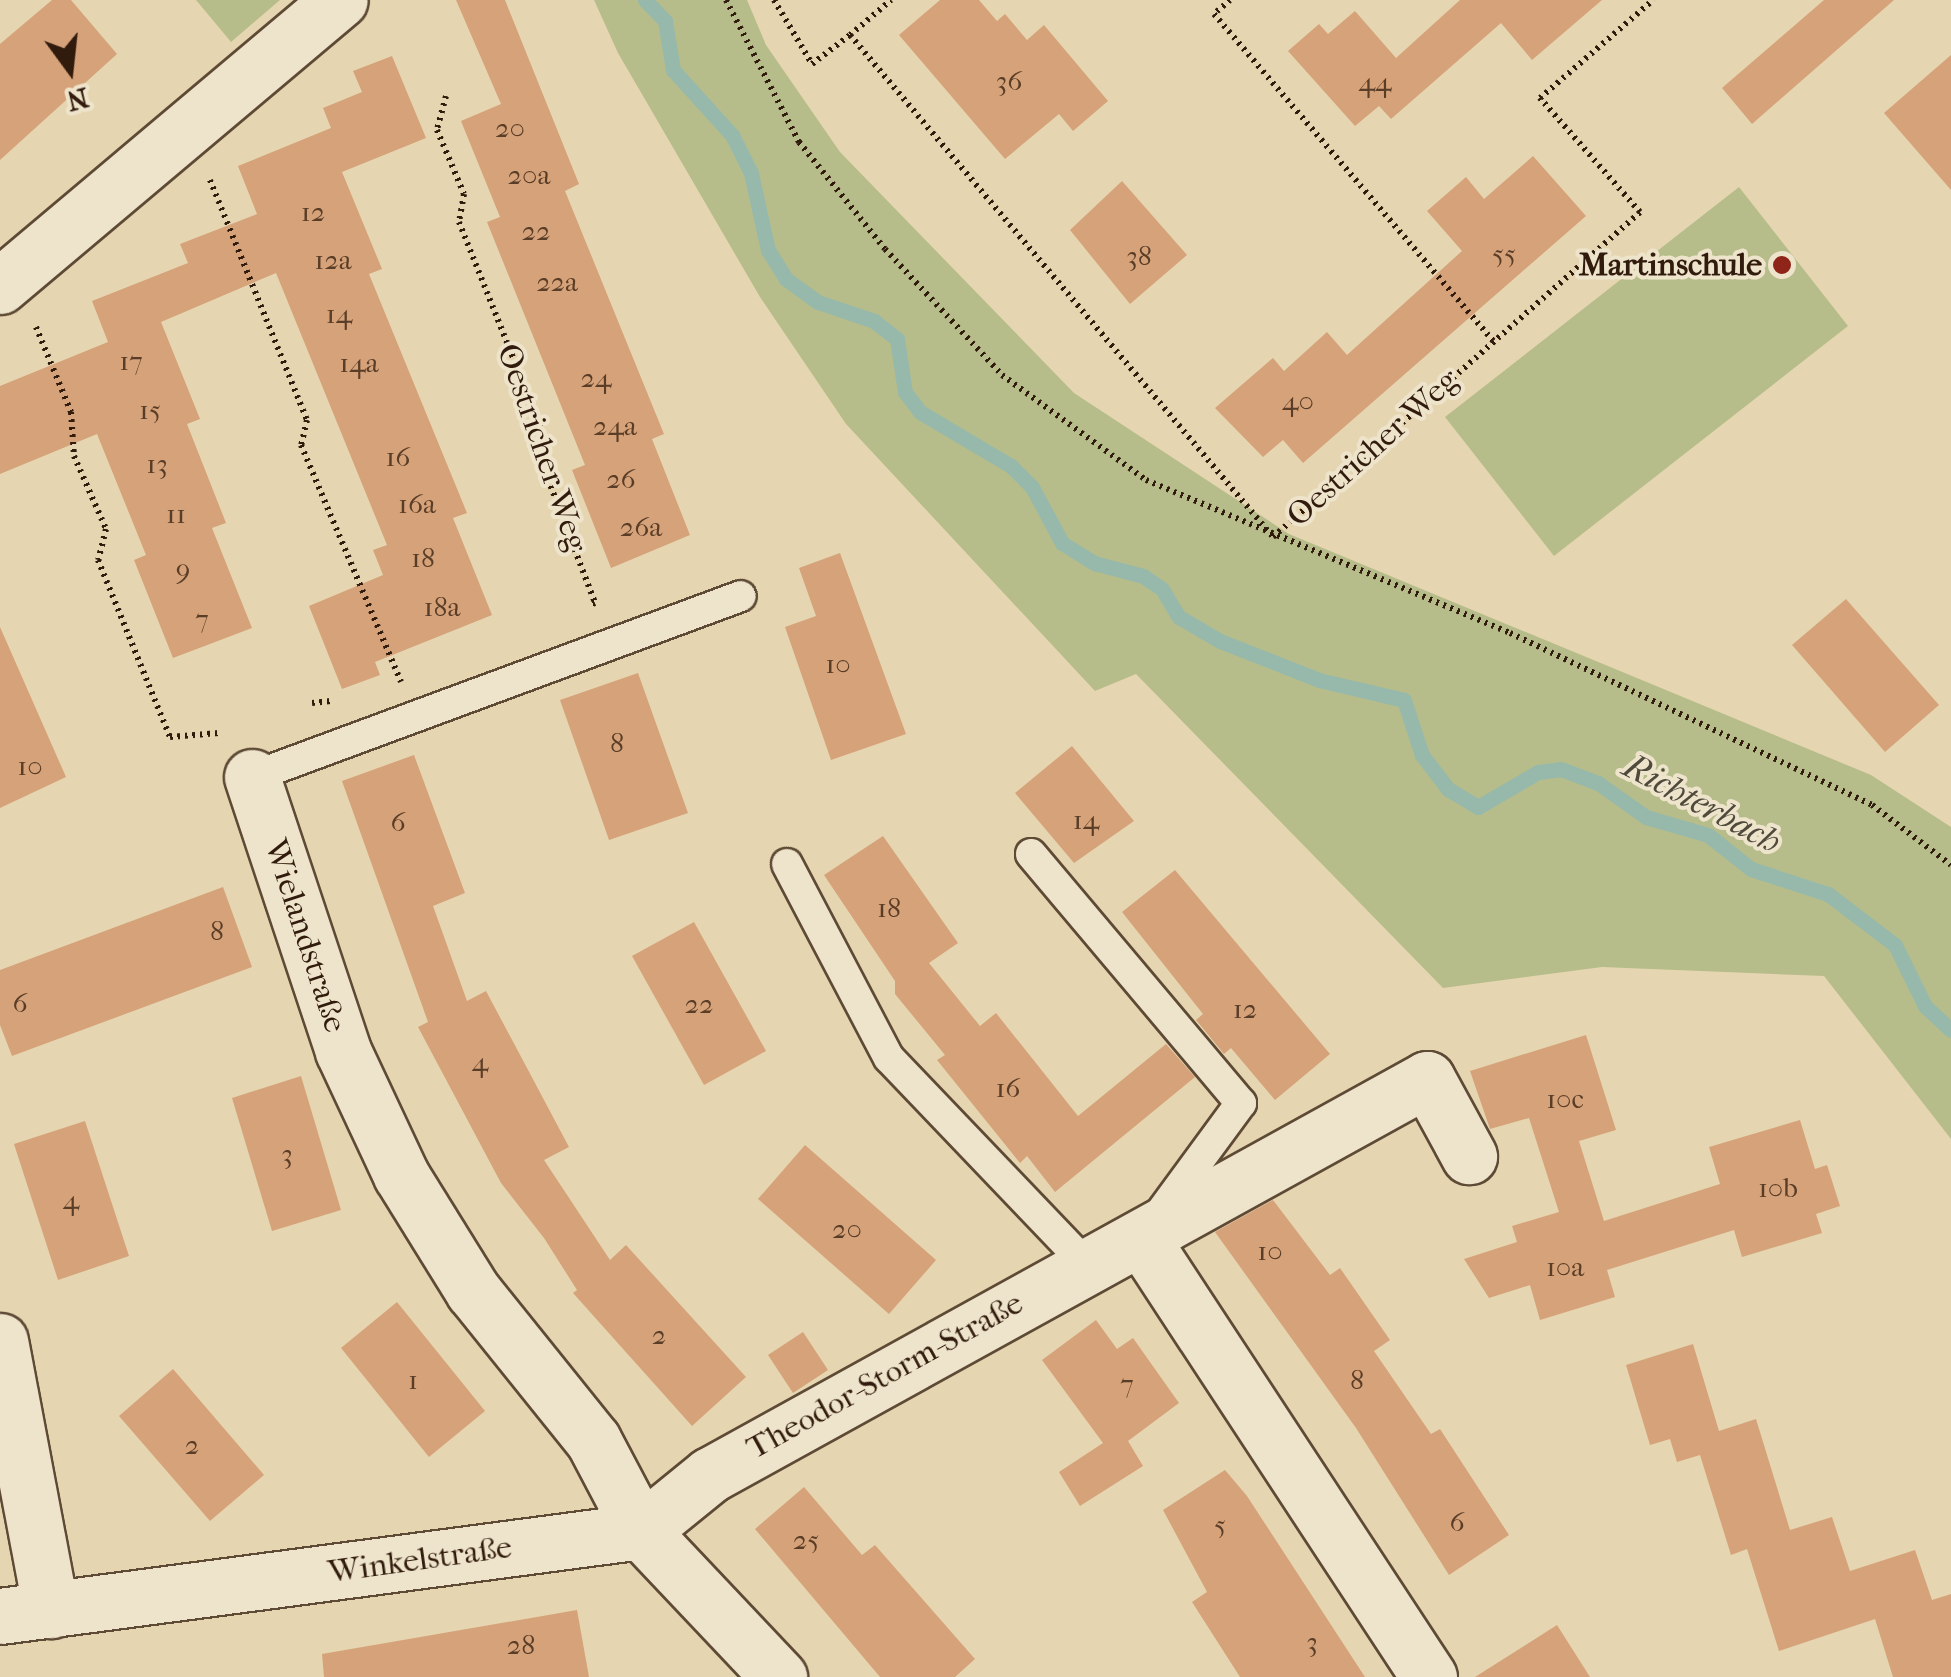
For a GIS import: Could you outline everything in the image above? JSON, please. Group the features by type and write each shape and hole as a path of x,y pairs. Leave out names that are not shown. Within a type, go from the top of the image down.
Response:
{"street":[{"path":"7,280 340,0"},
{"name":"Wielandstraße","path":"244,754 342,1051 401,1174 474,1291 593,1440 641,1531"},
{"name":"Theodor-Storm-Straße","path":"641,1531 710,1475 1086,1263 1141,1238 1427,1079 1469,1156"},
{"path":"1141,1238 1429,1677"},
{"path":"0,1341 25,1613"},
{"path":"641,1531 778,1677"},
{"name":"Winkelstraße","path":"25,1613 641,1531"}],"lane":[{"path":"244,754 741,596"},
{"path":"1031,854 1241,1104 1141,1238"},
{"path":"787,864 889,1058 1086,1263"}],"path":[{"path":"726,0 800,142 885,249 1002,374 1146,480 1272,537 1510,632 1872,805 1951,865"},
{"path":"774,0 812,64 891,0"},
{"path":"1230,0 1214,14 1493,340"},
{"name":"Oestricher Weg","path":"850,35 1272,537 1640,212 1540,98 1653,0"},
{"name":"Oestricher Weg","path":"446,96 437,130 464,194 460,222 541,428 540,458 595,602 578,610"},
{"path":"188,126 307,420 301,446 402,683"},
{"path":"7,280 70,412 74,456 106,529 98,560 170,737 244,754"},
{"path":"385,688 419,676"},
{"path":"312,702 339,701"}],"green space":[{"path":"196,0 280,0 231,42"},
{"path":"594,0 747,0 766,45 840,152 1074,393 1289,534 1871,775 1951,827 1951,1139 1824,976 1602,967 1443,988 1136,674 1095,691 846,424 760,297 618,53"},
{"path":"1739,187 1848,326 1554,556 1445,417"}],"building":[{"path":"52,0 71,0 117,54 0,160 0,44"},
{"path":"456,0 505,0 579,184 565,191 664,434 652,439 690,535 611,568 572,470 585,465 487,222 500,217 461,121 501,104"},
{"path":"940,0 979,0 997,21 1005,14 1027,40 1044,25 1108,101 1073,131 1059,114 1005,159 899,35"},
{"path":"1460,0 1602,0 1532,60 1501,23 1391,119 1379,106 1355,126 1288,51 1319,24 1328,34 1355,11 1396,58"},
{"path":"1824,0 1894,0 1752,124 1722,88"},
{"path":"1951,55 1951,190 1884,113"},
{"path":"392,56 426,138 342,172 382,269 369,274 467,513 453,518 492,615 375,662 380,675 342,689 309,606 383,575 373,550 387,545 276,273 161,322 200,419 187,424 226,523 212,528 252,628 173,658 134,560 146,555 97,434 0,474 0,386 108,342 92,301 188,263 180,244 257,214 238,166 331,128 323,108 362,92 353,71"},
{"path":"1533,156 1586,216 1303,463 1283,440 1263,457 1215,408 1273,358 1284,371 1327,332 1347,355 1462,251 1427,211 1466,177 1484,199"},
{"path":"1122,181 1187,255 1130,304 1070,230"},
{"path":"840,553 906,734 831,760 785,627 816,616 799,568"},
{"path":"1846,599 1939,705 1885,752 1792,645"},
{"path":"0,627 66,777 0,808"},
{"path":"638,673 688,813 609,840 560,700"},
{"path":"1072,746 1134,821 1074,863 1015,793"},
{"path":"414,755 465,893 433,906 467,1001 486,991 569,1147 544,1160 610,1260 626,1245 746,1377 692,1426 573,1293 577,1290 544,1238 501,1183 418,1027 428,1022 342,781"},
{"path":"883,836 958,943 929,963 980,1026 996,1013 1078,1116 1166,1044 1195,1077 1055,1192 1027,1156 1020,1163 937,1060 945,1055 895,994 895,981 824,875"},
{"path":"1175,870 1330,1054 1275,1100 1231,1048 1224,1054 1196,1020 1203,1014 1122,912"},
{"path":"223,887 252,967 12,1056 0,1025 0,970"},
{"path":"694,922 766,1051 704,1085 632,956"},
{"path":"1586,1035 1616,1130 1579,1141 1604,1221 1720,1184 1709,1147 1800,1120 1815,1169 1827,1165 1840,1206 1816,1214 1822,1233 1742,1257 1734,1230 1607,1270 1615,1297 1540,1320 1530,1285 1489,1298 1464,1259 1517,1242 1512,1226 1559,1212 1529,1118 1490,1129 1470,1071"},
{"path":"301,1076 341,1210 272,1231 232,1098"},
{"path":"85,1121 129,1256 58,1280 14,1144"},
{"path":"805,1145 936,1260 889,1314 758,1199"},
{"path":"1273,1200 1330,1275 1340,1268 1390,1340 1374,1351 1431,1434 1440,1429 1509,1535 1449,1575 1356,1428 1215,1232"},
{"path":"397,1302 485,1411 429,1457 341,1348"},
{"path":"1096,1320 1117,1349 1133,1338 1179,1403 1128,1441 1143,1466 1080,1506 1059,1472 1103,1443 1042,1360"},
{"path":"803,1332 828,1370 793,1393 768,1355"},
{"path":"1693,1344 1719,1431 1756,1419 1790,1530 1832,1517 1850,1571 1915,1550 1932,1600 1951,1594 1951,1677 1893,1677 1875,1619 1779,1651 1747,1549 1731,1555 1700,1455 1677,1462 1670,1439 1650,1445 1626,1365"},
{"path":"173,1369 264,1475 210,1521 119,1416"},
{"path":"1225,1470 1247,1496 1365,1677 1240,1677 1192,1602 1207,1592 1163,1510"},
{"path":"804,1487 862,1555 875,1545 975,1659 955,1677 880,1677 755,1529"},
{"path":"577,1610 589,1677 324,1677 322,1654"},
{"path":"1557,1625 1590,1677 1475,1677"}],"waterway":[{"name":"Richterbach","path":"645,0 665,21 673,70 732,135 751,173 768,250 786,279 818,302 874,321 897,339 905,392 920,412 1011,466 1032,487 1062,543 1094,563 1143,576 1162,589 1179,617 1220,641 1319,680 1404,700 1422,755 1448,789 1478,807 1538,772 1561,769 1598,783 1646,817 1708,835 1751,869 1828,894 1895,945 1925,1006 1951,1030"}],"place":[{"name":"Martinschule","path":"1782,265"}]}
